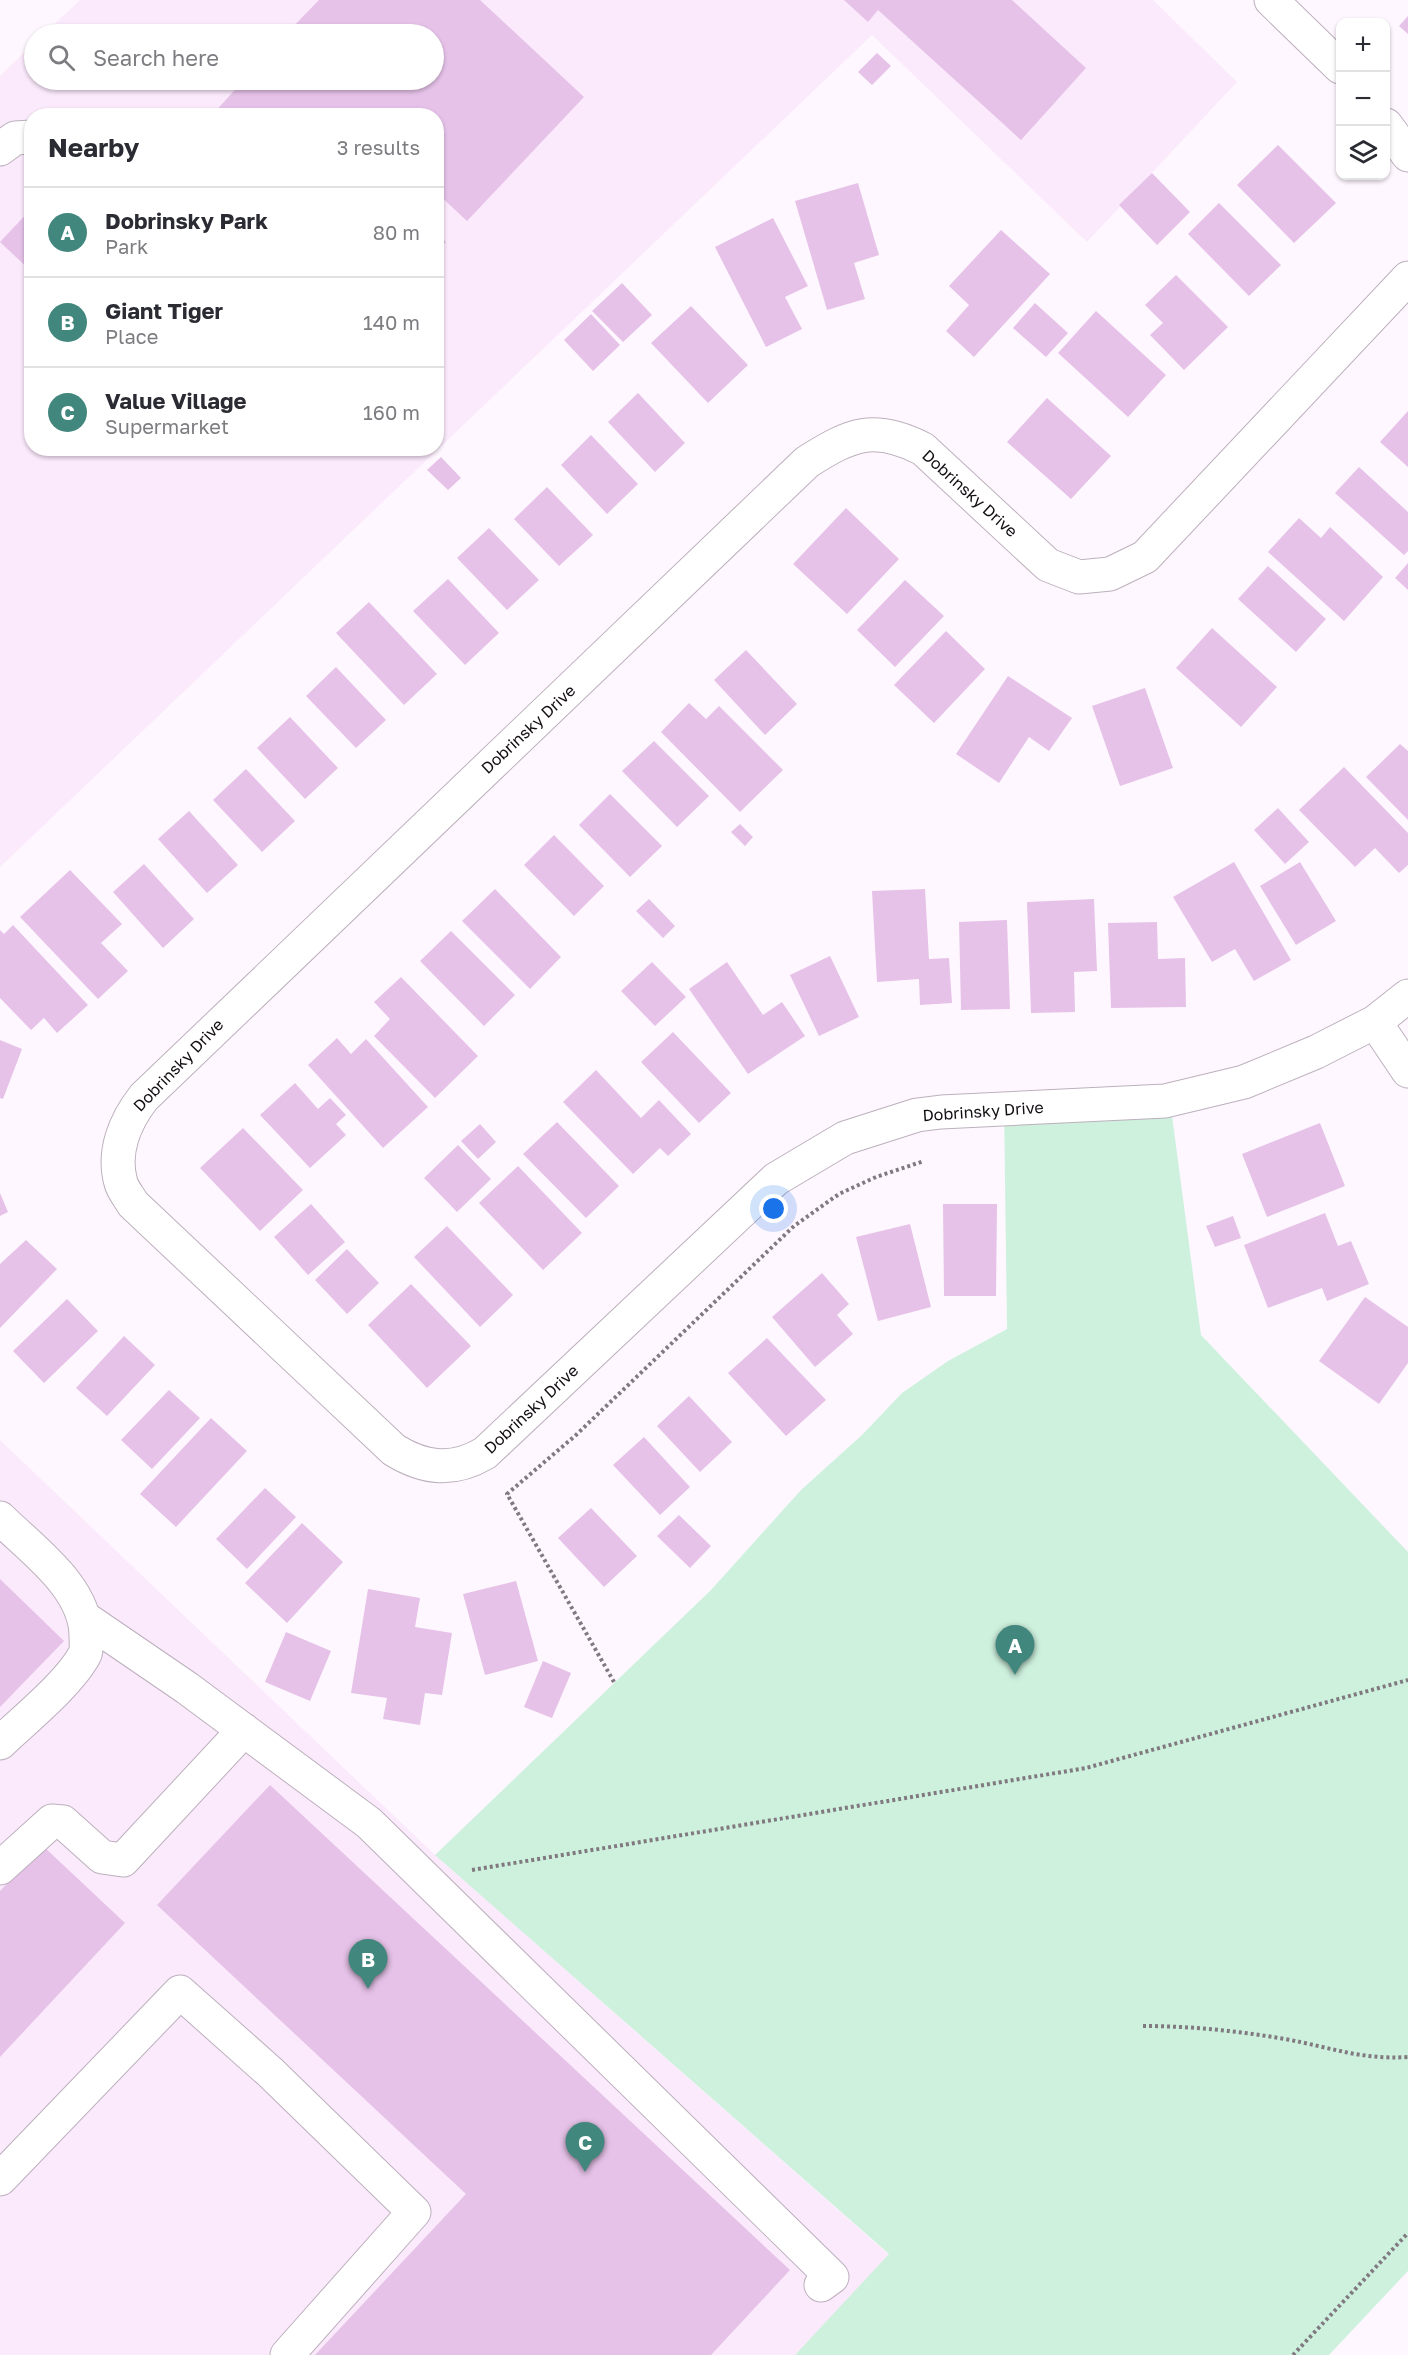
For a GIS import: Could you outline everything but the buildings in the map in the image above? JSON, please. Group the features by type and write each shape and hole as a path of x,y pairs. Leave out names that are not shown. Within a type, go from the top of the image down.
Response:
{"street":[{"path":"1271,0 1336,62"},
{"path":"1387,126 1408,155"},
{"path":"0,149 15,138 24,137"},
{"name":"Dobrinsky Drive","path":"1408,278 1145,556 1110,574 1080,577 1048,566 923,449 901,438 876,433 838,443 807,462 144,1097 128,1117 122,1139 119,1159 121,1184 133,1204 394,1450 409,1459 447,1467 466,1464 485,1453 776,1179 845,1138 917,1115 1170,1100 1244,1082 1316,1052 1375,1022 1408,996"},
{"path":"1375,1022 1408,1071"},
{"path":"0,1518 68,1586 86,1619 244,1730 369,1823 832,2277 820,2285"},
{"path":"0,1743 62,1684 86,1653 86,1619"},
{"path":"0,1868 52,1821 63,1822 102,1857 123,1860 244,1730"},
{"path":"0,2178 180,1992 270,2072 414,2212 287,2355"}],"path":[{"path":"614,1682 507,1494 576,1435 794,1226 838,1194 924,1161"},
{"path":"424,1877 1086,1768 1408,1680"},
{"path":"1143,2026 1192,2026 1288,2040 1346,2055 1408,2057"},
{"path":"1293,2355 1408,2233"}],"shaded area":[{"path":"80,0 1153,0 1237,82 1087,242 872,35 444,443 444,108 24,108 24,456 431,456 0,867 0,76 24,53 24,90 444,90 444,24 55,24"},
{"path":"0,1440 435,1855 889,2255 795,2355 0,2355"}],"green space":[{"path":"1170,1100 1201,1335 1408,1552 1408,2271 1329,2355 795,2355 889,2254 435,1855 711,1590 801,1490 862,1435 902,1393 948,1361 1007,1329 1004,1107"}],"place":[{"name":"Dobrinsky Park","path":"1015,1675"},
{"name":"Giant Tiger","path":"368,1989"},
{"name":"Value Village","path":"585,2172"}]}
